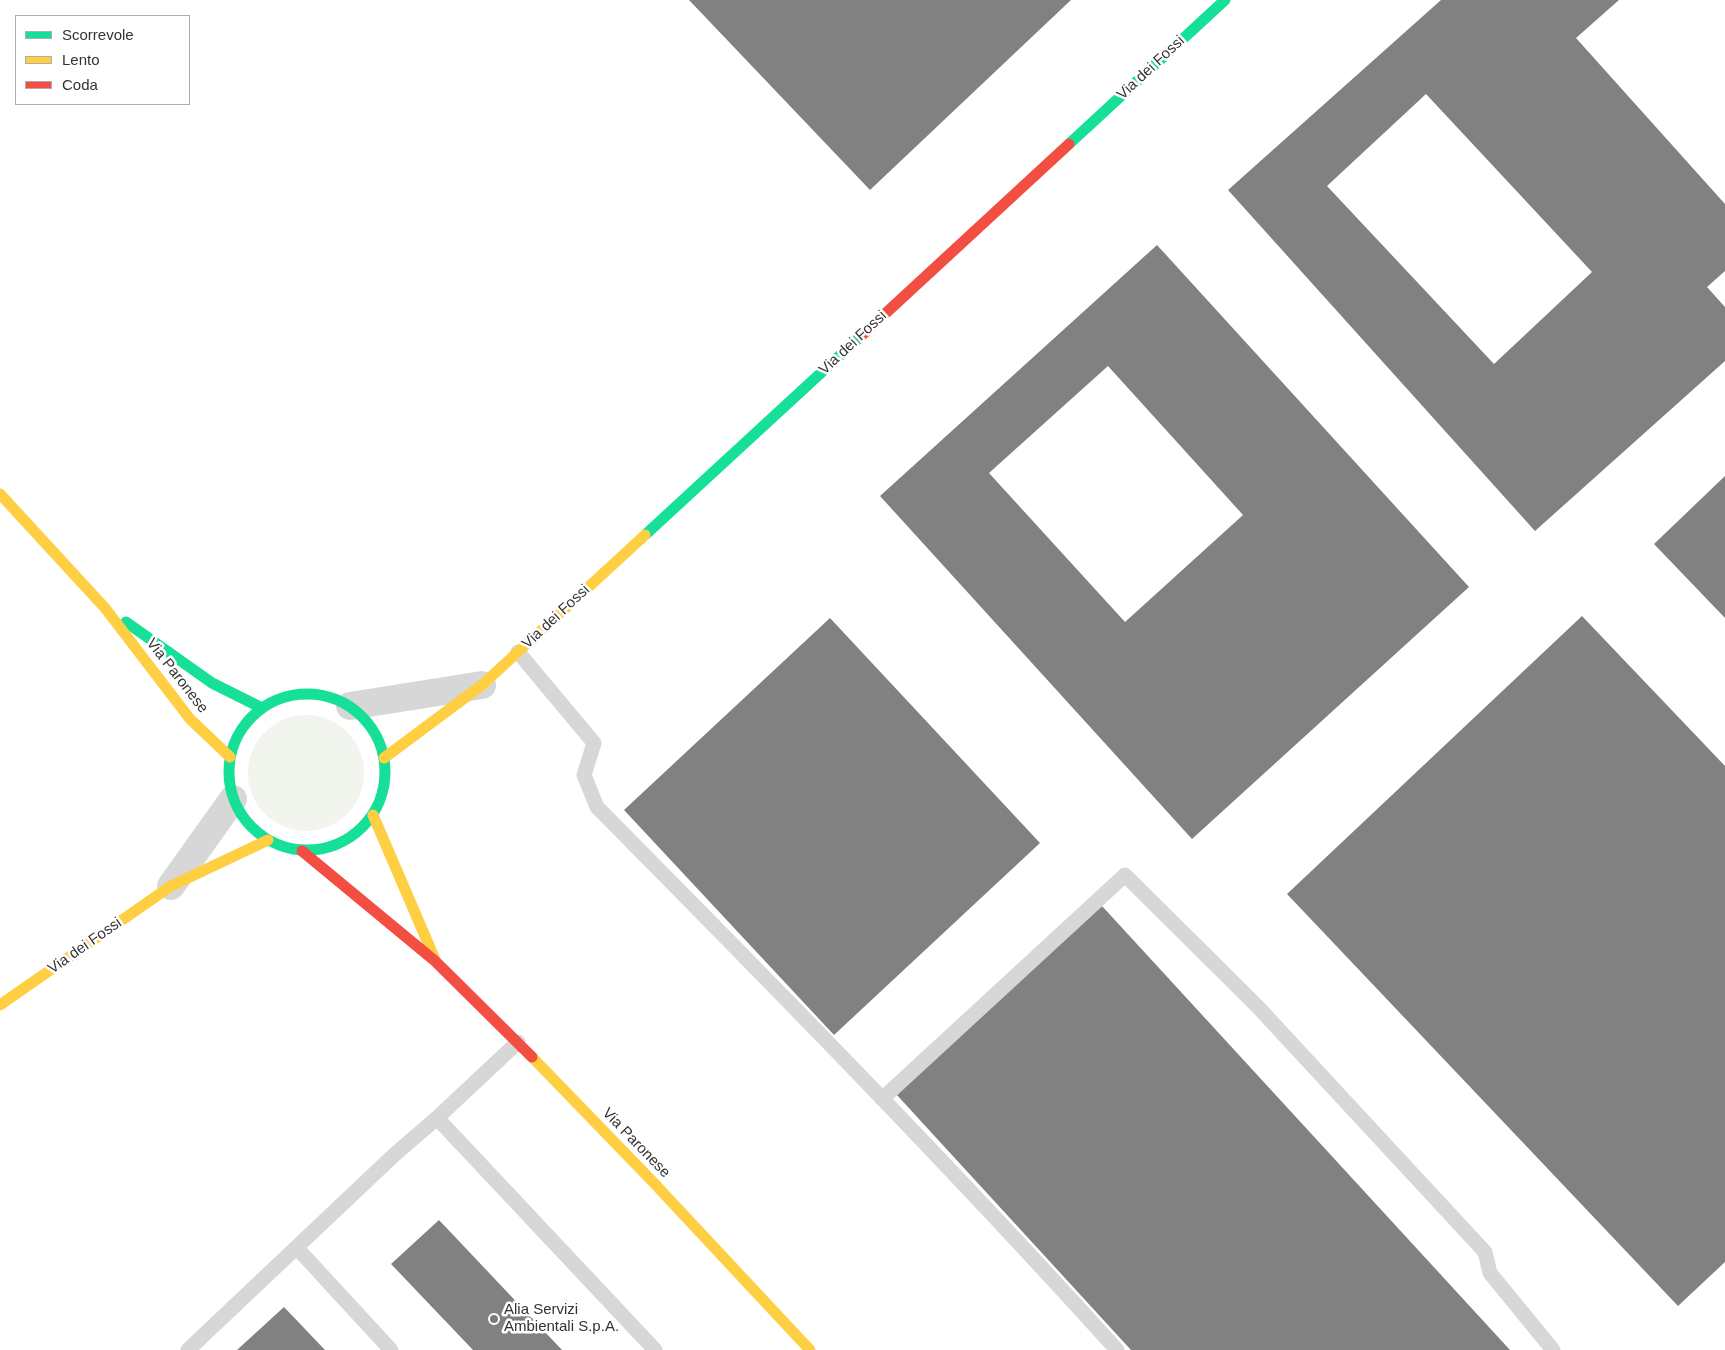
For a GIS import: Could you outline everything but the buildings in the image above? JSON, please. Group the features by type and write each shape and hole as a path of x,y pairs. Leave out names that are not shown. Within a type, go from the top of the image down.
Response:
{"main road":[{"name":"Via dei Fossi","path":"384,758 482,685 1225,0"},
{"name":"Via Paronese","path":"0,494 105,608 190,719 230,757"},
{"name":"Via Paronese","path":"105,608 212,682 262,708"},
{"path":"305,694 328,697 350,706 366,720 378,738 384,758 386,778 382,797 374,815 360,830 343,842 323,849 302,851 284,848 268,840 253,829 241,815 233,799 229,778 230,757 236,738 247,722 262,708 282,698 305,694"},
{"name":"Via Paronese","path":"374,815 435,961"},
{"name":"Via dei Fossi","path":"0,1005 171,886 268,840"},
{"name":"Via Paronese","path":"302,851 435,961 518,1042 810,1350"}],"street":[{"path":"350,706 482,685"},
{"name":"Via dei Fossi","path":"171,886 233,799"}],"lane":[{"path":"518,652 594,743 584,775 598,806 785,997 1058,1285 1117,1350"},
{"path":"882,1099 1124,876 1263,1013 1485,1252 1490,1273 1553,1350"},
{"path":"188,1350 394,1155 437,1118 518,1042"},
{"path":"437,1118 655,1350"},
{"path":"297,1248 391,1350"}],"shaded area":[{"path":"306,715 328,720 347,732 359,751 364,773 359,795 347,814 328,826 306,831 284,826 265,814 253,795 248,773 253,751 265,732 284,720"}],"traffic: fast":[{"path":"1069,144 1225,0"},
{"path":"645,535 861,336"},
{"path":"126,622 212,683 262,708"},
{"path":"299,694 315,694 330,697 344,703 367,722 376,735 382,749 385,772 384,787 376,809 357,832 344,841 330,847 315,850 299,850 284,847 270,841 247,822 238,809 232,795 229,780 229,764 232,749 238,735 257,712 270,703 284,697 299,694"}],"traffic: slow":[{"path":"0,494 105,608 190,719 230,757"},
{"path":"384,758 482,685 645,535"},
{"path":"373,815 434,957"},
{"path":"0,1005 171,886 268,840"},
{"path":"532,1057 653,1182 810,1350"}],"traffic: jam":[{"path":"861,336 1069,144"},
{"path":"302,851 435,961 532,1057"}],"place":[{"name":"Alia Servizi Ambientali S.p.A.","path":"494,1319"}]}
